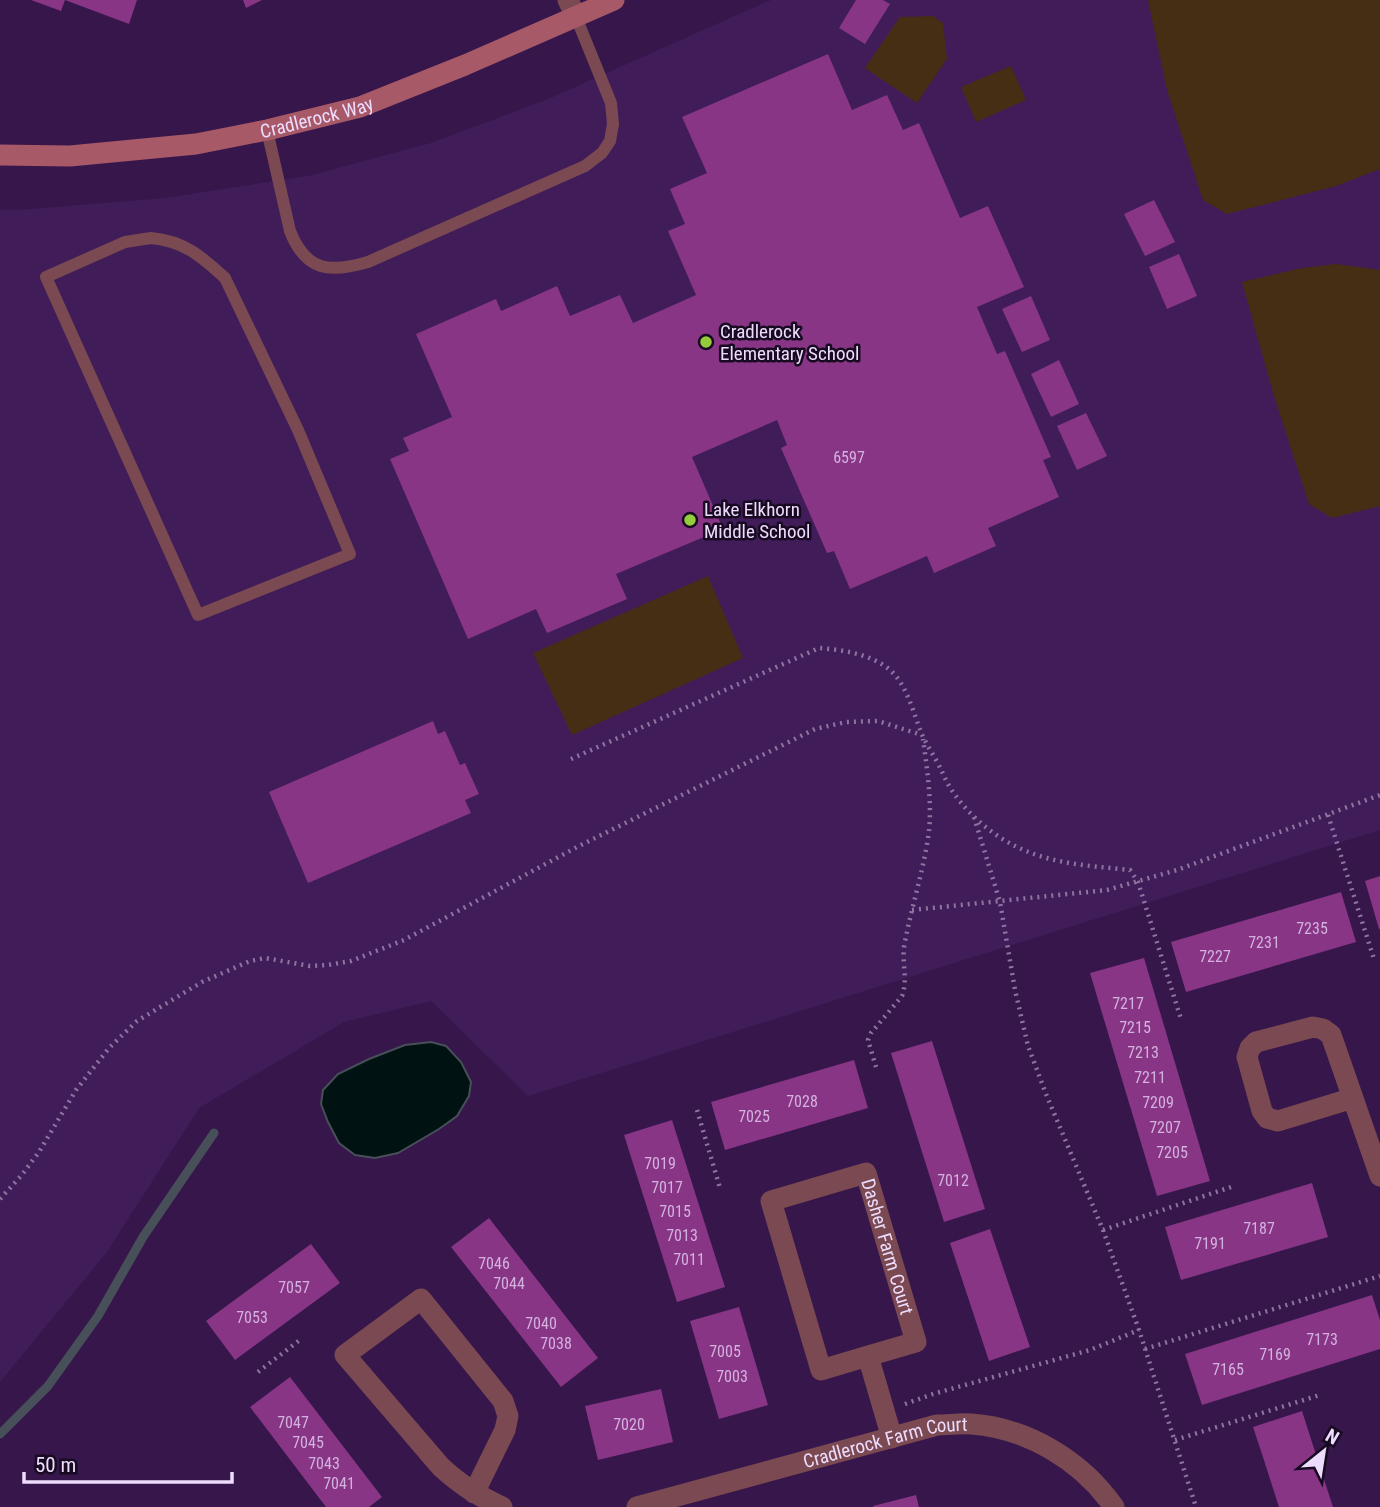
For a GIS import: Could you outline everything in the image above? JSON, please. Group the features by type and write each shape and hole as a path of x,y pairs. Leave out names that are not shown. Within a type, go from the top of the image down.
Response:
{"street":[{"name":"Cradlerock Way","path":"0,155 70,156 196,144 360,107 465,65 572,8 614,0"},
{"path":"1353,1098 1278,1121 1267,1118 1262,1111 1247,1057 1250,1048 1256,1042 1312,1027 1323,1029 1331,1035 1353,1098 1380,1176"},
{"name":"Dasher Farm Court","path":"866,1173 916,1342 869,1356 821,1370 771,1201 866,1173"},
{"path":"474,1493 505,1430 508,1416 503,1401 421,1299 345,1355 442,1467 474,1493 502,1507"},
{"path":"869,1356 892,1438"},
{"name":"Cradlerock Farm Court","path":"637,1507 937,1425 971,1424 1029,1438 1057,1452 1103,1491 1114,1507"}],"lane":[{"path":"267,130 290,231 305,258 323,266 345,269 368,262 585,166 602,153 610,141 613,124 611,103 572,8"},
{"path":"151,237 167,239 188,248 225,278 298,430 350,554 198,615 46,277 125,242 151,237"}],"path":[{"path":"571,759 819,648 843,650 872,659 891,670 901,683 913,708 922,735 926,760 929,829 904,951 905,989 868,1040 876,1067"},
{"path":"0,1199 39,1152 76,1090 109,1048 136,1021 202,982 250,961 265,958 310,966 352,961 374,953 404,940 579,846 816,729 846,722 878,721 922,735 952,791 974,817 1001,838 1041,858 1129,870 1138,882 1181,1018"},
{"path":"912,911 1107,890 1177,870 1380,795"},
{"path":"1328,815 1374,959"},
{"path":"974,817 1000,902 1028,1046 1103,1230 1139,1330 1196,1507"},
{"path":"697,1110 720,1188"},
{"path":"1103,1230 1234,1186"},
{"path":"1145,1349 1380,1276"},
{"path":"885,1412 933,1394 1090,1350 1139,1330"},
{"path":"258,1372 301,1339"},
{"path":"1175,1440 1320,1395"}],"shaded area":[{"name":"Lake Elkhorn Middle School","path":"771,0 1380,0 1380,830 528,1096 431,1001 344,1022 199,1108 107,1252 0,1382 0,210 165,198 308,176 431,143 546,100"},
{"path":"1148,0 1380,0 1380,169 1336,186 1227,214 1203,200 1167,90"},
{"path":"933,16 943,23 947,59 917,103 865,68 900,17"},
{"path":"1011,66 1026,100 976,122 961,87"},
{"path":"1336,264 1380,270 1380,506 1332,518 1309,504 1274,396 1242,282 1302,268"},
{"path":"708,576 743,658 572,735 533,653"},
{"path":"431,1042 446,1046 461,1062 471,1082 469,1096 457,1116 398,1153 375,1158 355,1155 339,1143 321,1104 323,1090 338,1074 369,1059 405,1045"}],"building":[{"path":"31,0 65,0 61,11"},
{"path":"65,0 137,0 129,24"},
{"path":"243,0 262,0 246,8"},
{"path":"856,0 883,0 890,4 865,44 839,28"},
{"name":"Cradlerock Elementary School","path":"828,54 852,110 887,95 903,130 919,123 960,218 988,206 1024,287 977,307 997,354 1005,351 1051,457 1043,460 1059,497 988,528 996,546 934,573 927,556 850,589 834,551 827,553 781,448 787,445 777,420 692,457 723,529 616,574 627,599 547,633 536,609 468,639 390,459 409,451 403,438 452,417 416,334 496,299 501,311 557,286 570,316 620,295 633,323 696,295 668,231 685,224 670,189 707,173 682,117"},
{"path":"1154,200 1175,242 1145,256 1124,214"},
{"path":"1179,254 1197,296 1167,309 1149,267"},
{"path":"1031,296 1050,340 1022,352 1002,309"},
{"path":"1059,360 1079,404 1051,417 1031,374"},
{"path":"1086,413 1107,456 1077,470 1057,426"},
{"path":"433,721 438,734 445,731 460,765 465,763 479,794 465,800 471,813 308,883 269,792"},
{"path":"1380,876 1380,929 1379,929 1365,881"},
{"path":"1341,892 1356,942 1186,992 1171,942"},
{"path":"1144,958 1210,1181 1157,1196 1090,973"},
{"path":"932,1041 985,1209 944,1222 891,1053"},
{"path":"854,1060 868,1108 725,1150 711,1102"},
{"path":"672,1120 725,1287 677,1302 624,1135"},
{"path":"1312,1183 1328,1237 1181,1280 1165,1227"},
{"path":"489,1218 598,1358 561,1387 451,1247"},
{"path":"990,1229 1030,1347 989,1361 950,1243"},
{"path":"311,1244 340,1283 235,1360 206,1321"},
{"path":"1372,1295 1380,1320 1380,1349 1202,1405 1185,1354"},
{"path":"739,1307 768,1405 719,1419 690,1321"},
{"path":"290,1377 382,1497 369,1507 326,1507 250,1407"},
{"path":"661,1389 673,1442 598,1460 585,1406"},
{"path":"1302,1411 1333,1507 1279,1507 1253,1427"},
{"path":"916,1495 919,1507 873,1507 873,1506"}],"waterway":[{"path":"0,1434 48,1386 98,1316 143,1237 214,1133"}],"place":[{"name":"Cradlerock Elementary School","path":"706,342"},
{"name":"Lake Elkhorn Middle School","path":"690,520"}]}
